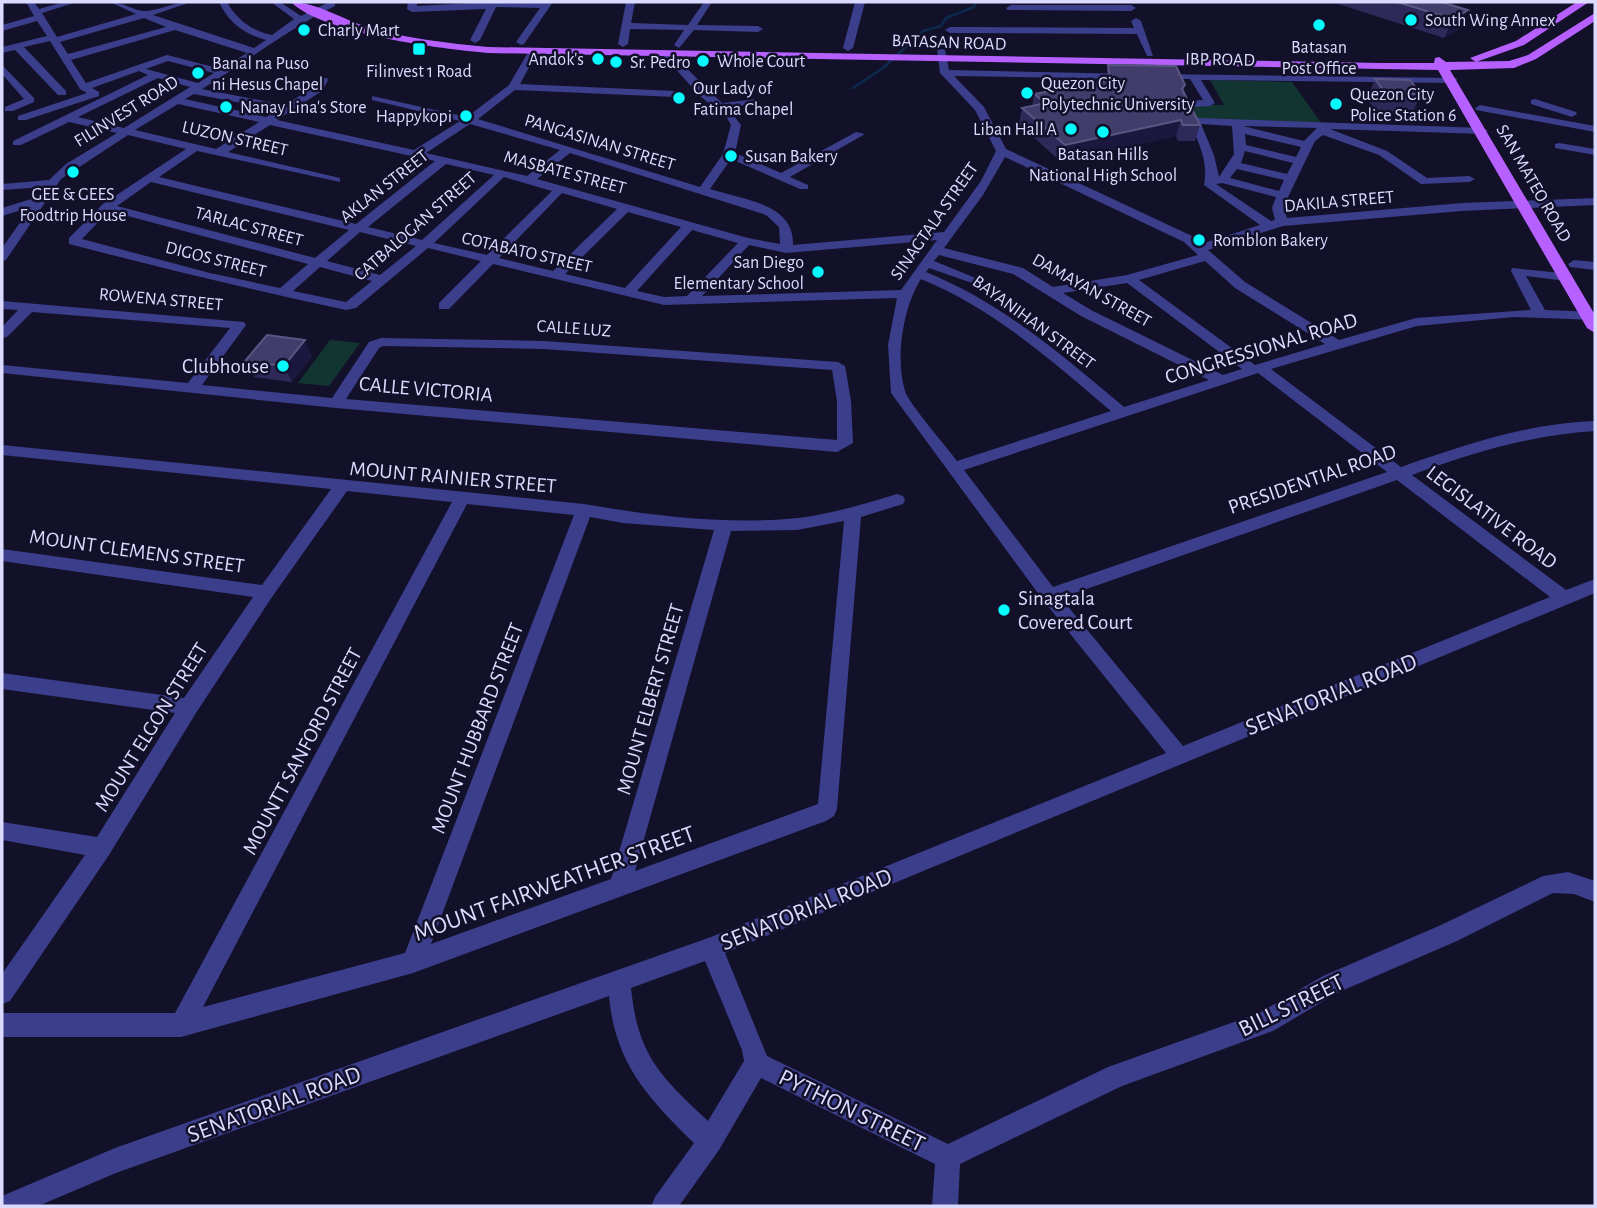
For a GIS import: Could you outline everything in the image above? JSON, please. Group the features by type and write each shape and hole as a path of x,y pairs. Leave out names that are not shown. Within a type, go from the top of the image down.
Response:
{"main road":[{"name":"BATASAN ROAD","path":"296,2 366,31 405,41 460,48 666,53 941,54 1148,64"},
{"name":"BATASAN ROAD","path":"1448,67 1507,49 1584,2"},
{"name":"BATASAN ROAD","path":"331,3 399,30 475,40 848,48 1045,62 1148,64 1167,59 1321,61 1448,67 1510,65 1532,57 1595,16"},
{"path":"1571,11 1595,16"},
{"name":"BATASAN ROAD","path":"1167,59 1295,66 1321,61"},
{"path":"1167,59 1175,76"},
{"path":"1321,61 1333,78"},
{"path":"1045,62 1050,74"},
{"path":"1478,79 1510,65"},
{"name":"SAN MATEO ROAD","path":"1448,67 1480,108 1530,204"},
{"name":"SAN MATEO ROAD","path":"1448,67 1483,131 1570,270 1593,319"},
{"name":"SAN MATEO ROAD","path":"1570,270 1595,300"}],"street":[{"path":"2,17 74,2"},
{"path":"114,2 175,27 255,52"},
{"path":"2,50 147,15 187,2"},
{"path":"223,2 234,18 253,34 276,39"},
{"path":"275,2 290,15 301,19"},
{"path":"413,2 412,9 547,3"},
{"path":"623,44 630,2"},
{"path":"679,45 708,2"},
{"path":"848,48 860,2"},
{"path":"1052,2 1113,2"},
{"name":"FILINVEST ROAD","path":"2,257 53,183 70,166 276,39 301,19 331,3"},
{"path":"521,42 547,3"},
{"path":"475,40 493,4"},
{"path":"1011,8 1131,11"},
{"path":"2,28 35,10"},
{"path":"35,10 54,39 62,93"},
{"path":"1042,19 1131,11"},
{"path":"950,30 1131,11"},
{"path":"1131,11 1148,64"},
{"path":"625,26 758,29"},
{"path":"58,67 175,27"},
{"path":"17,46 58,67 100,97"},
{"path":"416,154 513,87 533,51"},
{"path":"666,53 718,107 731,116 736,125 729,154 703,191"},
{"name":"SINAGTALA STREET","path":"941,54 946,73 980,109 1002,151 994,170 905,294 896,331 894,360 898,393 1049,595 1181,757"},
{"path":"84,86 167,58 222,72"},
{"name":"IBP ROAD","path":"1148,64 1175,76 1194,77 1333,78 1448,67"},
{"path":"2,68 30,100 5,104"},
{"path":"138,68 195,88 284,108"},
{"path":"946,73 1136,76"},
{"path":"22,118 100,97 156,75"},
{"path":"1194,77 1210,103 1185,104 1217,181 1283,195"},
{"path":"219,153 284,108 318,89 323,80"},
{"path":"513,87 675,94"},
{"path":"17,143 67,118 100,97"},
{"name":"PANGASINAN STREET","path":"376,98 468,120 756,208 779,218 789,233 786,248"},
{"name":"MASBATE STREET","path":"174,100 502,173 746,241 786,248 948,234"},
{"path":"718,107 753,101"},
{"path":"1535,102 1595,121"},
{"path":"5,104 41,130"},
{"path":"1480,108 1595,129"},
{"name":"LUZON STREET","path":"67,118 336,180"},
{"path":"1547,119 1557,141 1595,152"},
{"path":"1193,121 1238,126 1483,131"},
{"path":"1576,124 1583,148"},
{"path":"1238,126 1242,147 1236,165 1210,185 1276,224 1283,195 1307,145 1322,128"},
{"path":"1238,126 1307,145"},
{"path":"1322,128 1383,153 1425,182 1469,178"},
{"path":"783,176 860,134"},
{"path":"107,207 195,147"},
{"path":"1242,147 1301,162"},
{"path":"529,180 568,149"},
{"path":"1002,151 1188,239 1240,285 1338,346"},
{"path":"729,154 804,187"},
{"name":"AKLAN STREET","path":"282,293 444,160"},
{"path":"1236,165 1293,179"},
{"name":"CATBALOGAN STREET","path":"351,305 423,246 502,173"},
{"name":"COTABATO STREET","path":"147,178 423,246 664,301 905,294"},
{"path":"2,187 53,183"},
{"path":"444,306 561,189"},
{"path":"1434,189 1462,208"},
{"path":"2,212 42,199"},
{"name":"DAKILA STREET","path":"1054,291 1129,279 1276,224 1462,208 1595,202"},
{"path":"555,276 626,206"},
{"name":"DIGOS STREET","path":"107,207 73,240 282,293 351,305"},
{"name":"TARLAC STREET","path":"107,207 383,280"},
{"path":"627,294 690,224"},
{"path":"691,300 746,241"},
{"name":"DAMAYAN STREET","path":"936,250 1018,271 1086,313 1223,381"},
{"path":"1540,313 1517,271 1570,270 1595,266"},
{"path":"922,268 972,279"},
{"name":"BAYANIHAN STREET","path":"922,268 981,303 1033,340 1122,413"},
{"name":"LEGISLATIVE ROAD","path":"1129,279 1398,473 1564,598"},
{"name":"ROWENA STREET","path":"2,305 239,325 192,388"},
{"path":"2,334 29,307"},
{"name":"CONGRESSIONAL ROAD","path":"954,468 1256,369 1416,322 1462,315 1540,313 1593,319"},
{"name":"CALLE LUZ","path":"337,403 374,345 381,342 544,345 840,368 845,443"},
{"name":"CALLE VICTORIA","path":"2,369 337,403 837,447 845,443"},
{"name":"PRESIDENTIAL ROAD","path":"1049,595 1398,473 1523,434 1595,426"},
{"name":"MOUNT RAINIER STREET","path":"2,450 584,510 623,517 724,525 797,524 853,514 897,500"},
{"name":"MOUNT ELGON STREET","path":"2,993 102,848 189,707 265,592 341,487"},
{"name":"MOUNTT SANFORD STREET","path":"181,1025 462,498"},
{"name":"MOUNT HUBBARD STREET","path":"413,962 584,510"},
{"name":"MOUNT FAIRWEATHER STREET","path":"2,1025 181,1025 413,962 807,819 827,809 853,514"},
{"name":"MOUNT ELBERT STREET","path":"620,886 724,525"},
{"name":"MOUNT CLEMENS STREET","path":"2,555 265,592"},
{"name":"SENATORIAL ROAD","path":"8,1206 115,1161 711,948 1595,586"},
{"path":"2,681 189,707"},
{"path":"2,831 102,848"},
{"name":"BILL STREET","path":"948,1157 1117,1076 1265,1023 1331,984 1449,933 1551,883 1565,881 1583,885 1595,892"},
{"path":"663,1206 710,1141 756,1063 754,1050 711,948"},
{"path":"619,982 623,1020 633,1052 660,1091 710,1141"},
{"name":"PYTHON STREET","path":"756,1063 948,1157"},
{"path":"945,1206 948,1157"}],"green space":[{"path":"1210,80 1292,82 1322,124 1198,120 1190,105 1224,105"},
{"path":"330,340 360,343 329,386 298,383"}],"building":[{"path":"1397,2 1441,2 1468,10 1453,19"},
{"path":"1108,65 1176,66 1185,85 1182,89 1200,125 1183,125 1181,120 1065,145 1022,108 1046,103 1034,94 1110,80"},
{"path":"1375,79 1410,80 1421,94 1386,94"},
{"path":"267,335 305,340 284,366 245,361"}],"waterway":[{"path":"853,88 883,68 923,31 941,26 946,18 974,7 975,2"}],"place":[{"name":"South Wing Annex","path":"1411,20"},
{"name":"Batasan Post Office","path":"1319,25"},
{"name":"Charly Mart","path":"304,30"},
{"name":"Filinvest 1 Road","path":"419,49"},
{"name":"Andok's","path":"598,59"},
{"name":"Whole Court","path":"703,61"},
{"name":"Sr. Pedro","path":"616,62"},
{"name":"Banal na Puso ni Hesus Chapel","path":"198,73"},
{"name":"Quezon City Polytechnic University","path":"1027,93"},
{"name":"Our Lady of Fatima Chapel","path":"679,98"},
{"name":"Quezon City Police Station 6","path":"1336,104"},
{"name":"Nanay Lina's Store","path":"226,107"},
{"name":"Happykopi","path":"466,116"},
{"name":"Liban Hall A","path":"1071,129"},
{"name":"Batasan Hills National High School","path":"1103,132"},
{"name":"Susan Bakery","path":"731,156"},
{"name":"GEE & GEES Foodtrip House","path":"73,172"},
{"name":"Romblon Bakery","path":"1199,240"},
{"name":"San Diego Elementary School","path":"818,272"},
{"name":"Clubhouse","path":"283,366"},
{"name":"Sinagtala Covered Court","path":"1004,610"}]}
